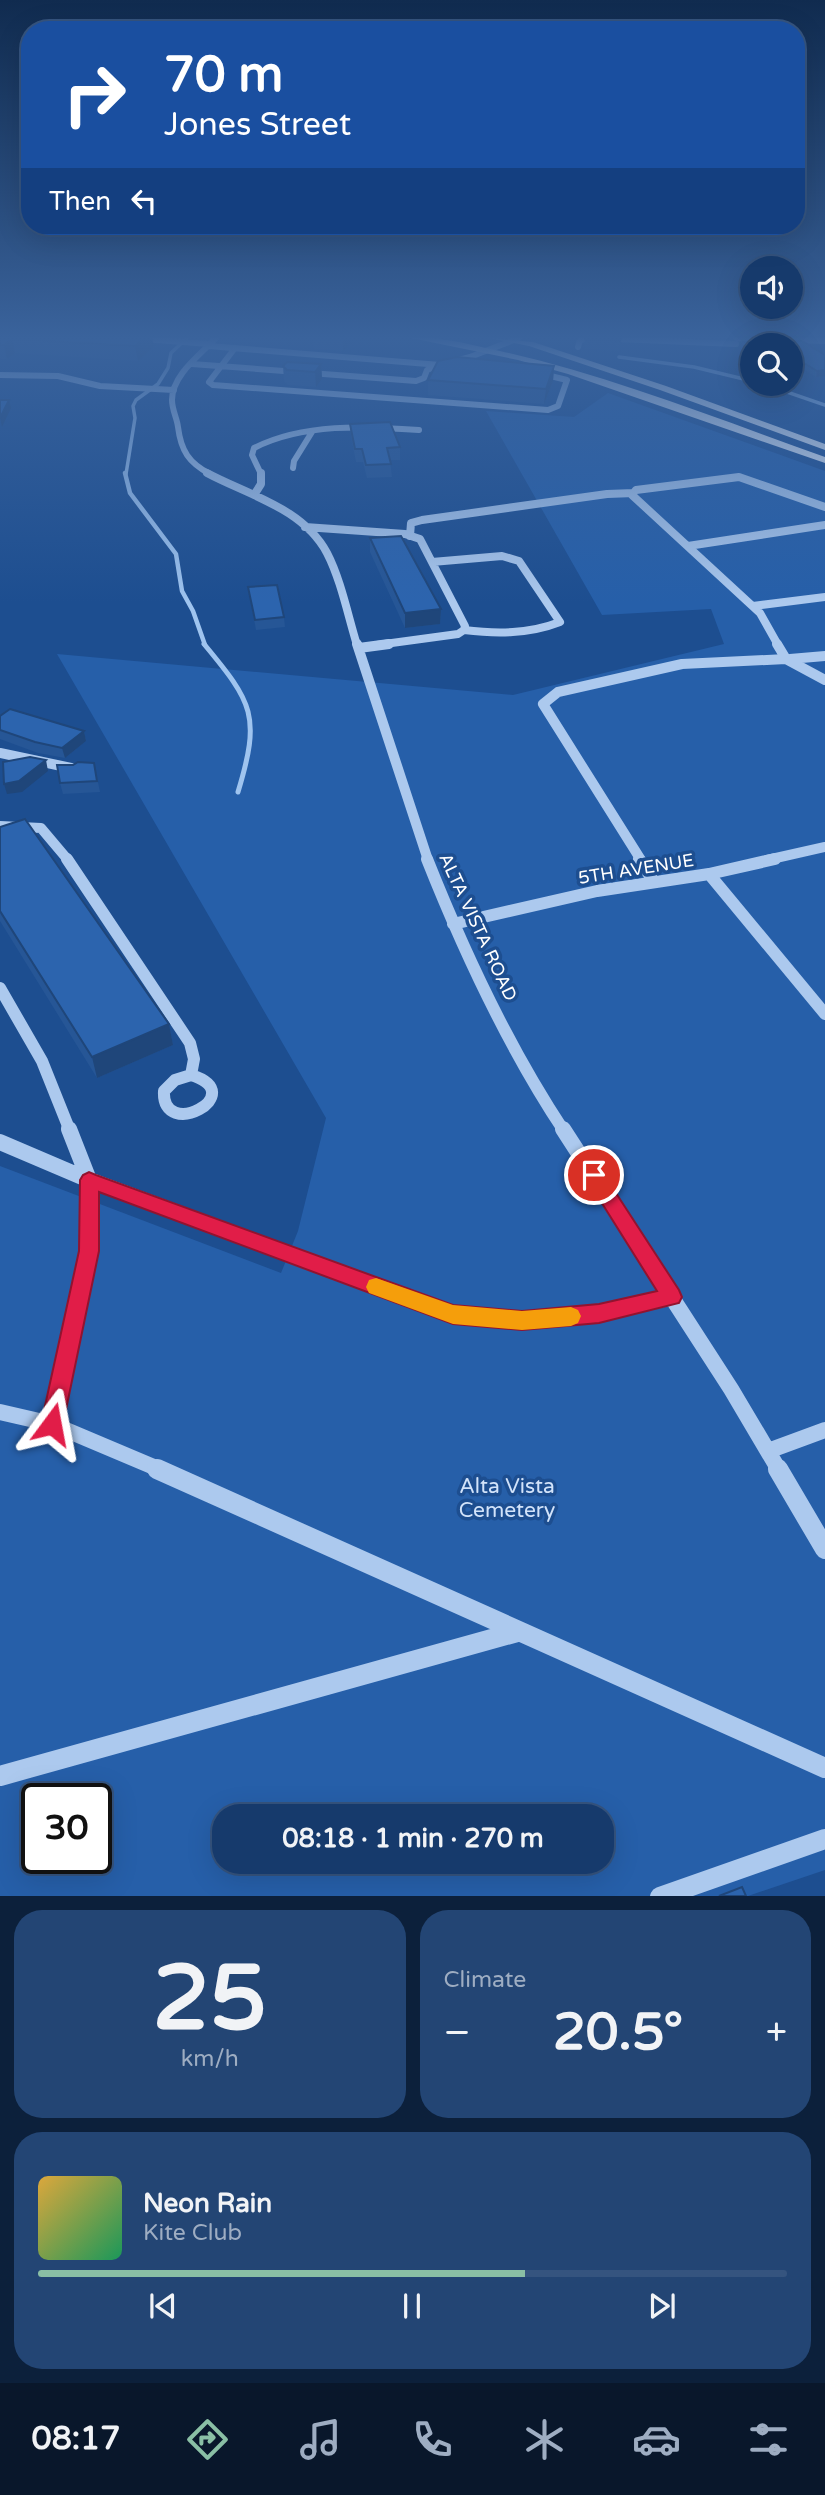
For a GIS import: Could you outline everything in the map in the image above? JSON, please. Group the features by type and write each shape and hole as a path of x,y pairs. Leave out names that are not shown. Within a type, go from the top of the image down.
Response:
{"main road":[{"path":"730,426 825,460"},
{"path":"769,426 825,447"}],"street":[{"name":"ALTA VISTA ROAD","path":"178,426 180,444 188,457 207,472 254,495 305,527 321,542 328,555 359,648 423,849 453,924 537,1090 672,1297 768,1451 825,1549"},
{"path":"254,495 262,484 263,477 252,455 254,448 279,438 340,428 369,426"},
{"path":"383,426 419,430"},
{"path":"293,468 294,461 312,432"},
{"path":"410,536 411,523 422,520 739,477 825,507"},
{"path":"634,493 632,495 760,613 786,659 825,680"},
{"path":"688,546 825,525"},
{"path":"305,527 420,539 466,626 464,630"},
{"path":"359,648 464,630 490,634 551,626 560,622 519,562 502,556 432,562"},
{"path":"753,606 825,597"},
{"path":"654,882 543,704 558,692 682,664 825,656"},
{"path":"0,753 74,768"},
{"path":"0,826 41,828 64,854 190,1043 194,1059 191,1075"},
{"name":"5TH AVENUE","path":"453,924 597,891 709,874 825,847"},
{"path":"709,874 825,1014"},
{"path":"0,988 42,1061 89,1180 89,1251 52,1424"},
{"path":"0,1142 89,1180 453,1315 522,1321 599,1314 672,1297"},
{"path":"0,1412 52,1424 129,1455 517,1632 825,1768"},
{"path":"768,1451 825,1430"},
{"path":"0,1776 517,1632"},
{"path":"660,1896 825,1839"}],"green space":[{"name":"Alta Vista Cemetery","path":"495,426 701,426 825,471 825,1870 748,1896 0,1896 0,1166 281,1273 298,1231 326,1118 57,654 513,695 724,644 711,609 602,615"}],"building":[{"path":"350,426 392,426 400,447 387,448 391,464 366,465 362,449 355,449"},
{"path":"401,536 441,609 405,613 370,538"},
{"path":"277,585 284,617 255,620 248,587"},
{"path":"10,709 84,731 62,748 35,742 0,730 0,716"},
{"path":"30,757 46,760 19,781 4,784 3,762"},
{"path":"78,762 94,763 97,781 60,783 57,765 73,765"},
{"path":"25,819 169,1024 92,1057 0,911 0,827"},
{"path":"742,1887 746,1896 719,1896"}],"waterway":[{"path":"126,474 134,426"},
{"path":"125,473 130,493 176,554 182,591 193,611 205,645"},
{"path":"204,644 233,681 248,712 249,745 238,792"}],"slow traffic":[{"path":"376,1287 453,1315 522,1321 571,1316"}],"route":[{"path":"52,1424 89,1251 89,1180 453,1315 522,1321 599,1314 672,1297 594,1175"}]}
